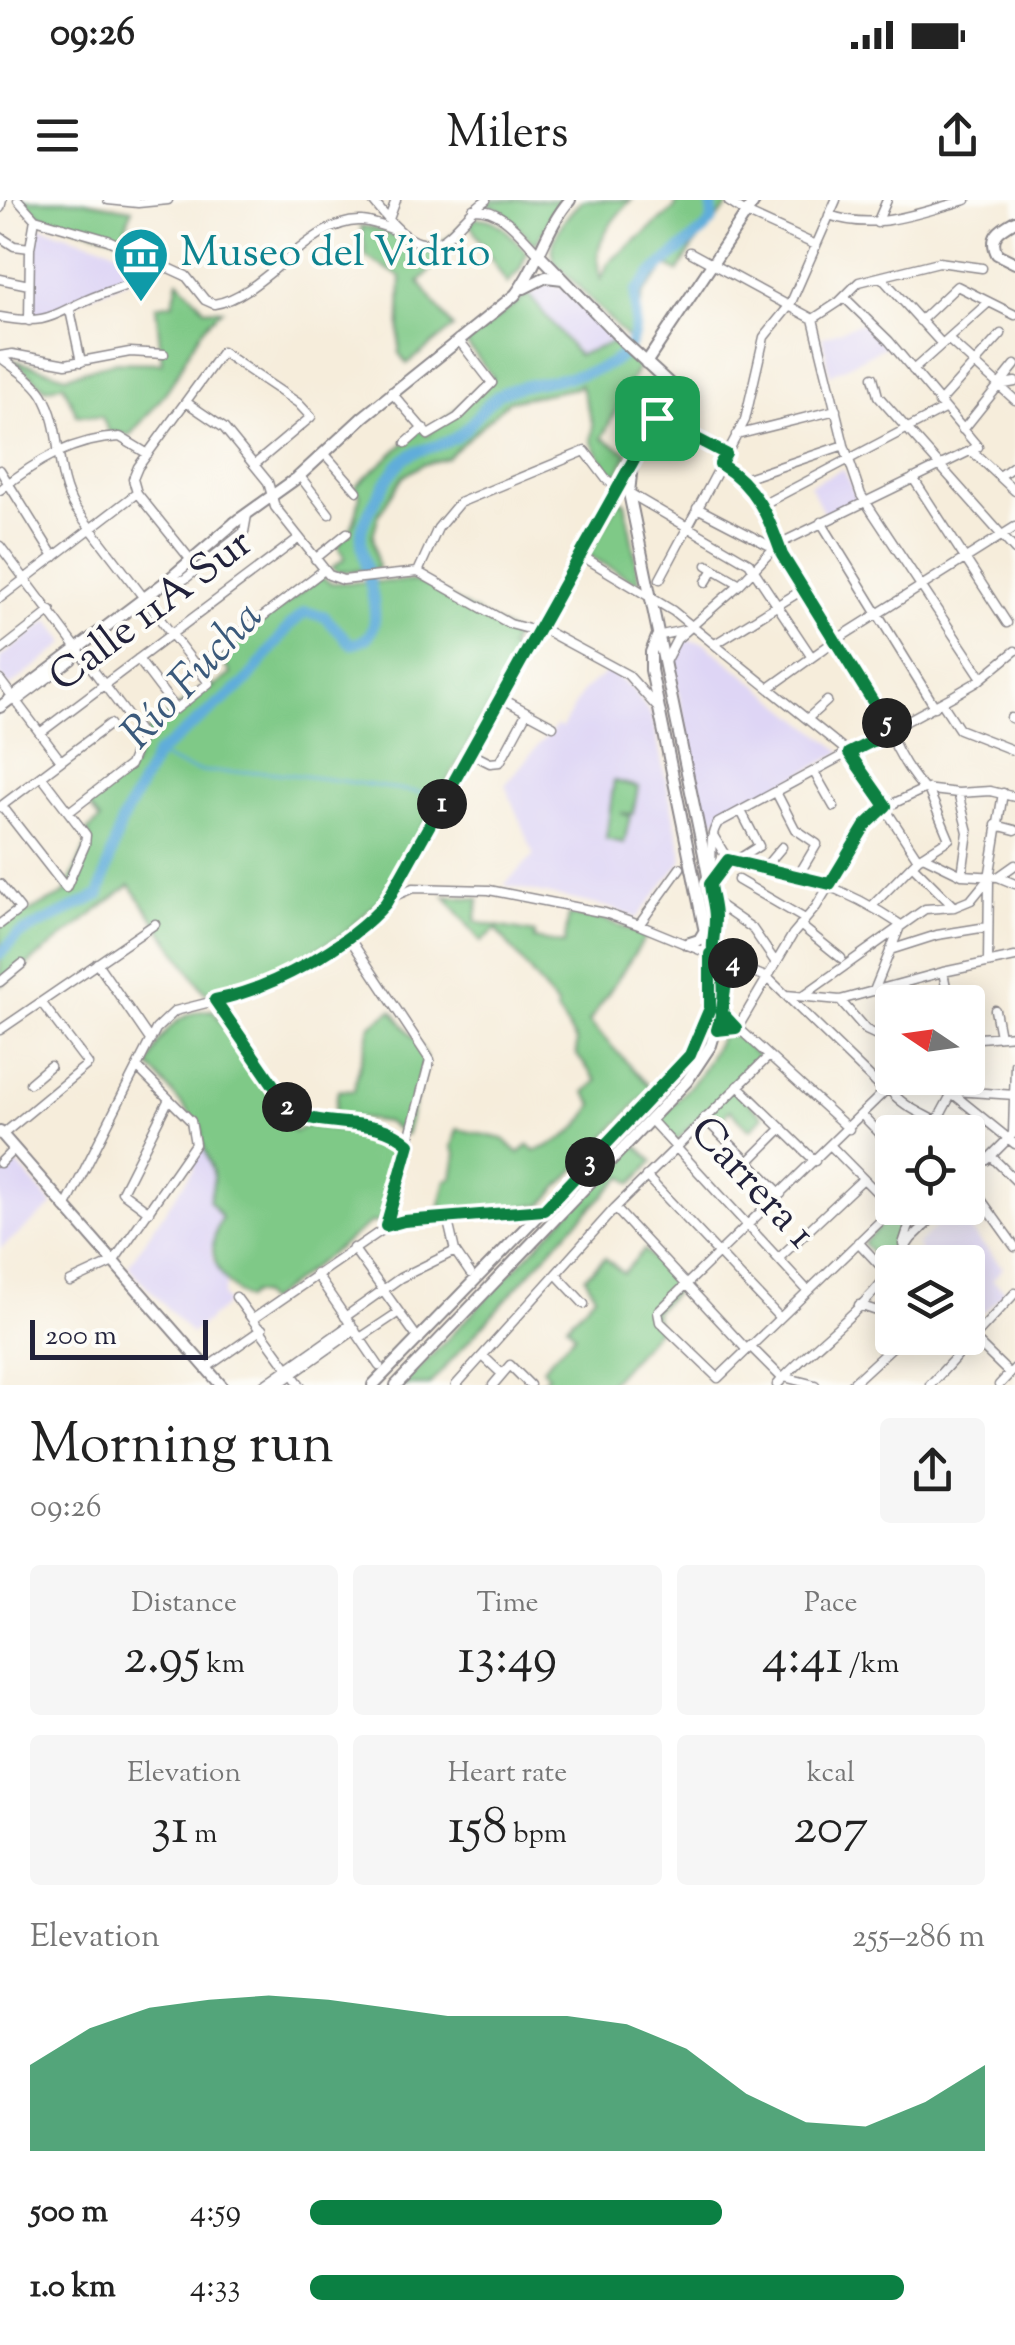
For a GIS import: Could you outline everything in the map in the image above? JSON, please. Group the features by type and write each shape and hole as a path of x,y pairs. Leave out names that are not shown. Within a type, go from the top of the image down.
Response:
{"main road":[{"path":"515,294 570,200"},
{"path":"646,363 755,200"},
{"path":"1015,221 998,231 993,242 997,254 1015,263"},
{"path":"539,254 632,350 668,380 671,391 632,465 624,490 709,882 715,921 711,942 724,987"},
{"path":"234,523 300,475 391,392 515,294 546,277 566,280"},
{"path":"0,708 322,455"},
{"path":"142,595 168,580 190,559"},
{"path":"373,1385 690,1055 710,1008 715,956 706,930 650,664 657,636"},
{"path":"10,698 68,656 77,645"},
{"path":"687,944 699,940 706,930"},
{"path":"396,1385 694,1072 717,1030 729,976 743,968"},
{"path":"1,1134 221,1385"}],"street":[{"path":"0,208 2,200"},
{"path":"18,200 35,219 94,235 190,279 208,303 221,303 254,284 343,224 364,221 420,243 442,240 486,200"},
{"path":"108,200 168,200"},
{"path":"372,200 400,232"},
{"path":"389,219 396,200"},
{"path":"660,578 748,412 764,338 790,305 836,200"},
{"path":"877,223 886,200"},
{"path":"830,215 877,223 962,200"},
{"path":"729,202 746,214 816,246"},
{"path":"473,209 496,213 539,254"},
{"path":"29,322 30,248 35,219"},
{"path":"0,237 14,246 30,248"},
{"path":"690,252 813,319 844,445 865,500 982,678"},
{"path":"813,319 860,282 939,262 982,268"},
{"path":"0,316 29,322 50,319 98,295 135,285 166,267"},
{"path":"882,278 920,321 1015,400"},
{"path":"0,279 29,285"},
{"path":"920,321 957,286 1015,315"},
{"path":"844,297 861,310 1015,491"},
{"path":"913,370 989,302"},
{"path":"70,310 81,362"},
{"path":"760,506 907,430 942,406 1000,334"},
{"path":"406,443 457,418 492,383 458,339"},
{"path":"0,356 12,354 60,363 130,352 164,354"},
{"path":"190,559 137,493 133,480 222,352 298,403 311,417 254,465"},
{"path":"0,356 42,394 53,418 68,496 209,683 176,708 138,660"},
{"path":"963,430 1015,365"},
{"path":"873,377 878,396 1015,550"},
{"path":"999,385 1015,382"},
{"path":"391,392 426,432"},
{"path":"623,434 644,395"},
{"path":"186,402 224,428 254,465 276,508 324,570 337,579 418,572 531,635 628,675 660,711"},
{"path":"638,407 726,454"},
{"path":"736,436 836,410"},
{"path":"4,487 58,450 120,437 148,454"},
{"path":"744,479 844,445"},
{"path":"664,666 672,644 777,546 975,448"},
{"path":"418,572 438,528 460,502 583,451 589,452 602,476 755,569 811,656"},
{"path":"322,455 357,491"},
{"path":"720,464 744,479 782,555 886,722 906,766 926,789 949,839 918,860 872,906"},
{"path":"1000,476 1015,465"},
{"path":"0,470 4,487 54,557"},
{"path":"300,475 329,514"},
{"path":"913,478 1008,623"},
{"path":"65,1208 150,1040 170,1014 263,987 350,939 388,899 525,656 531,635 546,618 624,490"},
{"path":"0,598 137,493"},
{"path":"697,508 777,546"},
{"path":"168,580 186,579 244,532 248,515"},
{"path":"822,522 938,705 959,729 1015,751"},
{"path":"769,688 811,656 1015,527"},
{"path":"315,559 347,534"},
{"name":"Calle 11A Sur","path":"40,734 299,538"},
{"path":"0,547 142,735 130,765 68,812"},
{"path":"582,556 693,626 849,753 918,860 954,907"},
{"path":"706,582 710,567 740,584"},
{"path":"196,667 324,570"},
{"path":"715,644 804,589"},
{"path":"0,651 51,611"},
{"path":"657,636 693,626"},
{"path":"709,882 712,832 718,823 938,705 982,678 1015,651"},
{"path":"0,680 61,761"},
{"path":"501,698 553,726"},
{"path":"807,719 827,701"},
{"path":"470,754 490,763 500,762 527,712"},
{"path":"41,776 86,835 66,888 1,807 41,776 110,724"},
{"path":"814,772 834,806"},
{"path":"736,1028 865,826 886,806 926,789 1015,796"},
{"path":"776,792 795,829 817,844 798,876"},
{"path":"958,793 968,832 962,875"},
{"path":"988,962 987,927 996,826 1003,793"},
{"path":"709,882 732,860 759,846 741,811"},
{"path":"996,826 1015,830"},
{"path":"712,832 732,860 830,884 901,925"},
{"path":"766,867 782,846"},
{"path":"918,860 962,875 994,877 1015,884"},
{"path":"804,994 930,907 954,907 970,900 994,877 1015,865"},
{"path":"638,925 680,868"},
{"path":"406,870 406,880 412,888"},
{"path":"738,880 802,922 840,958"},
{"path":"0,884 20,909 0,924"},
{"path":"388,899 412,888 497,891 606,913 638,925 768,978 875,1083"},
{"path":"712,900 747,923 776,963"},
{"path":"0,1030 155,924"},
{"path":"874,991 901,925"},
{"path":"890,950 937,934 987,927"},
{"path":"350,939 430,1060 386,1226"},
{"path":"786,994 840,1000 1015,958"},
{"path":"97,963 150,1040"},
{"path":"0,982 22,964"},
{"path":"944,972 946,985"},
{"path":"215,1000 285,1105 310,1118 381,1126 409,1144"},
{"path":"840,1000 866,1030 875,1034"},
{"path":"1,1134 88,1064 41,1002"},
{"path":"995,1010 1000,1036"},
{"path":"722,1013 848,1130"},
{"path":"717,1030 736,1028"},
{"path":"985,1037 1015,1035"},
{"path":"456,1385 646,1176 768,1057"},
{"path":"1012,1141 1015,1064"},
{"path":"30,1082 50,1066"},
{"path":"70,1282 114,1262 192,1151 196,1134 191,1121 137,1068"},
{"path":"40,1074 54,1092"},
{"path":"738,1086 815,1161"},
{"path":"985,1094 1014,1095"},
{"path":"876,1225 718,1378 657,1316 882,1095"},
{"path":"895,1095 909,1110 922,1115"},
{"path":"954,1095 1012,1141"},
{"path":"149,1212 122,1192 168,1099"},
{"path":"863,1116 875,1128"},
{"path":"704,1118 780,1194"},
{"name":"Carrera 1","path":"650,1119 808,1291"},
{"path":"748,1162 782,1128"},
{"path":"989,1158 1012,1141"},
{"path":"831,1146 875,1190"},
{"path":"0,1163 14,1149"},
{"path":"985,1155 1015,1180"},
{"path":"646,1176 780,1318"},
{"path":"779,1258 863,1178"},
{"path":"985,1207 1015,1247"},
{"path":"616,1208 780,1381 815,1385"},
{"path":"253,1319 386,1226 544,1210"},
{"path":"447,1217 454,1251 470,1273"},
{"path":"907,1245 927,1225"},
{"path":"902,1245 909,1226"},
{"path":"858,1242 875,1255"},
{"path":"354,1248 419,1340"},
{"path":"353,1328 383,1290 454,1251"},
{"path":"316,1274 379,1366"},
{"path":"556,1274 584,1304"},
{"path":"780,1381 875,1288"},
{"path":"985,1323 1015,1293"},
{"path":"236,1297 300,1385"},
{"path":"859,1306 875,1311"},
{"path":"264,1385 353,1328 398,1312"},
{"path":"206,1368 262,1329"},
{"path":"985,1350 1012,1371 1000,1385"},
{"path":"852,1385 884,1355"},
{"path":"931,1385 956,1355"},
{"path":"482,1356 502,1374"},
{"path":"493,1385 510,1365 530,1385"},
{"path":"277,1385 290,1371"}],"shaded area":[{"path":"37,226 111,248 154,269 47,314 32,316 32,248"},
{"path":"548,283 564,288 615,342 578,356 529,296"},
{"path":"867,321 886,346 830,375 822,337"},
{"path":"843,469 858,500 825,516 810,485"},
{"path":"49,620 66,643 9,687 0,675 0,658"},
{"path":"684,640 704,643 842,752 709,823 705,821 672,661"},
{"path":"608,671 633,689 652,717 683,859 637,918 608,907 504,885 534,855 505,785 557,726 562,728 583,691"},
{"path":"201,1145 216,1182 210,1200 223,1218 211,1250 213,1261 227,1281 223,1296 228,1303 191,1334 128,1266 195,1167 190,1162"},
{"path":"16,1163 53,1205 0,1249 0,1178"},
{"path":"938,1225 965,1225 983,1245 917,1245"},
{"path":"985,1247 1003,1268 992,1280 1005,1291 985,1311"}],"green space":[{"path":"22,200 78,200 132,209 122,239 41,216"},
{"path":"493,200 564,200 535,245 500,209 486,204"},
{"path":"583,200 631,200 615,217 600,246 601,280 608,263 674,209 678,200 723,200 729,205 692,248 678,272 666,266 643,294 632,343 554,261 556,236"},
{"path":"477,218 499,225 527,253 507,284 469,223"},
{"path":"464,224 445,255 419,282 453,328 407,364 399,353 401,277 366,257 361,226 425,246 437,244"},
{"path":"178,280 205,309 222,310 203,329 159,402 130,435 109,432 102,417 77,415 63,384 46,389 13,360 66,376 114,362 162,363 156,306 173,303"},
{"path":"528,294 578,355 615,342 639,365 602,438 628,453 617,476 606,468 591,441 593,425 580,384 509,401 447,458 422,465 403,477 379,514 373,535 378,569 337,572 332,568 345,558 337,545 351,528 358,509 360,494 355,487 420,429 427,435 493,377 466,343"},
{"path":"619,500 625,502 640,584 588,555"},
{"path":"321,577 331,583 414,581 429,586 515,634 510,649 519,654 443,790 442,799 380,900 344,934 264,979 205,993 130,885 0,986 0,927 21,911 24,914 64,894 90,838 87,831 100,820 87,803 133,767 146,732 209,683 212,688 231,674 219,655"},
{"path":"614,781 638,787 633,814 621,813 630,816 624,843 606,839"},
{"path":"445,896 479,899 475,922 535,933 534,939 564,944 569,915 603,919 646,936 589,1022 651,1088 542,1205 438,1213 446,1180 452,1178 456,1155 452,1147 457,1129 503,1139 519,1153 529,1145 536,1151 577,1128 593,1104 585,1092 597,1081 577,1055 576,1041 558,1007 496,929 481,942"},
{"path":"213,1010 294,1132 307,1125 386,1136 400,1146 380,1223 372,1222 267,1302 262,1295 252,1293 246,1299 220,1272 213,1252 222,1218 209,1200 213,1178 201,1127 149,1066 158,1044 172,1026 190,1014"},
{"path":"392,1010 426,1060 406,1135 386,1122 334,1115 338,1090 354,1091 370,1026"},
{"path":"723,1033 738,1036 759,1057 732,1085 763,1116 750,1130 730,1110 716,1125 703,1114 676,1141 657,1122 700,1075"},
{"path":"635,1144 653,1161 632,1184 623,1176 563,1236 429,1385 403,1385"},
{"path":"881,1225 901,1225 905,1229 898,1245 875,1245 875,1256 863,1243"},
{"path":"644,1250 681,1285 654,1312 659,1328 608,1385 539,1385 548,1376 542,1368 575,1334 567,1325 595,1295 585,1277 605,1258 623,1273"}],"waterway":[{"name":"Río Fucha","path":"0,954 18,935 99,895 121,823 157,754 246,682 291,624 305,612 324,616 351,644 366,639 373,628 375,613 362,529 396,468 414,453 460,434 504,392 590,372 620,357 634,332 636,292 712,221 712,200"},
{"path":"157,754 202,771 277,773 440,796"}],"place":[{"name":"Museo del Vidrio","path":"141,304"}],"route":[{"path":"657,418 386,903 342,944 263,987 215,1000 292,1112 310,1118 381,1126 409,1144 386,1226 404,1221 544,1210 690,1055 710,1008 710,954 719,958 724,979 717,1030 736,1028 722,1013 724,987 729,976 743,968 719,958 711,942 715,917 710,884 728,860 830,884 865,826 886,806 849,753 889,733 888,726 782,555 775,531 744,479 720,464 726,454 657,418"}]}
